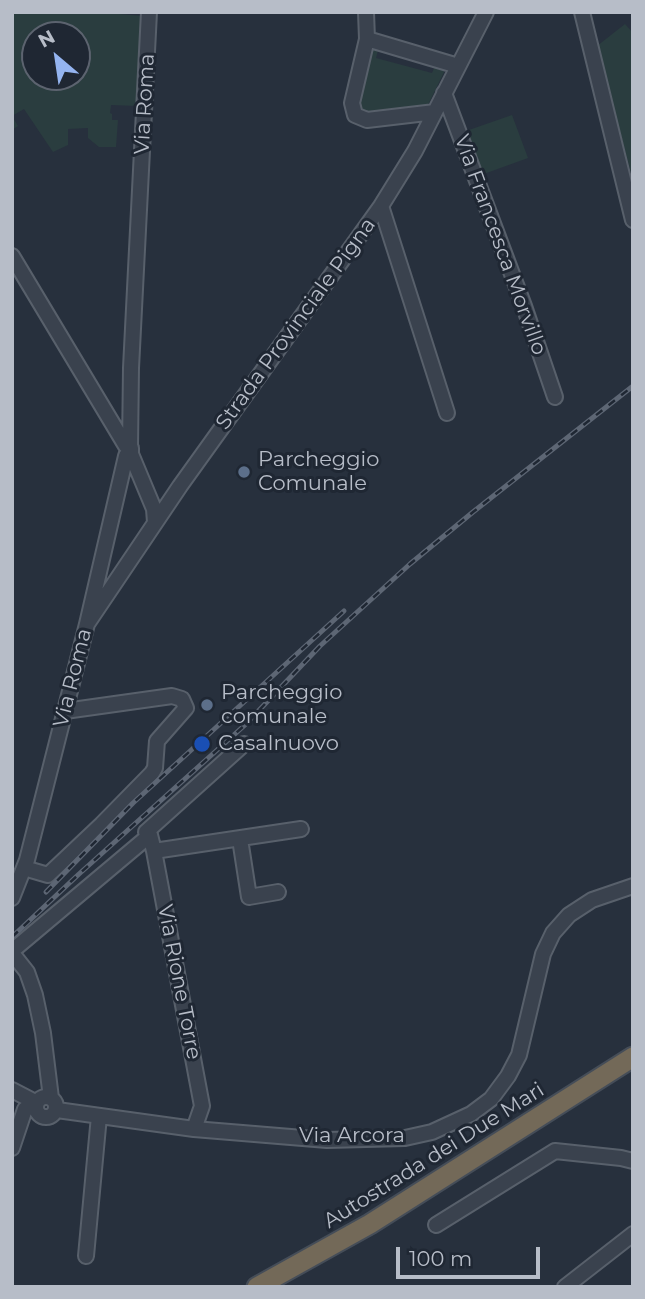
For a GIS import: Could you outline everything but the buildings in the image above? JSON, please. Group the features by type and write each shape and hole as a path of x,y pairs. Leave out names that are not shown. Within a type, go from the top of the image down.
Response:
{"highway":[{"name":"Autostrada dei Due Mari","path":"370,1232 633,1057"},
{"name":"Autostrada dei Due Mari","path":"286,1287 328,1257 633,1072"},
{"name":"Autostrada dei Due Mari","path":"257,1287 328,1257"}],"street":[{"name":"Via Roma","path":"12,898 24,868 65,711 128,451 149,12"},
{"path":"366,12 367,39 352,103 355,115 368,120 435,112"},
{"name":"Strada Provinciale Pigna","path":"87,624 180,486 381,206 415,151 486,12"},
{"path":"582,12 633,220"},
{"path":"367,39 458,66"},
{"name":"Via Francesca Morvillo","path":"444,93 555,397"},
{"path":"381,206 447,414"},
{"path":"12,256 128,451"},
{"name":"Via Roma","path":"128,451 155,509 155,522"},
{"path":"148,492 161,496 180,486"},
{"path":"99,565 103,574 110,578 121,573"},
{"path":"24,868 48,875 102,824 152,773 155,768 157,741 186,708 181,699 172,696 65,711"},
{"path":"54,1104 35,995 27,972 12,952 149,835 146,832 244,744"},
{"path":"154,851 302,829"},
{"name":"Via Rione Torre","path":"149,835 202,1106 194,1129"},
{"path":"240,839 249,897 278,892"},
{"name":"Via Arcora","path":"27,1107 45,1097 54,1104 99,1116 194,1129 327,1140 405,1138 432,1132 471,1114 491,1099 508,1076 519,1055 543,954 553,933 569,915 592,900 633,886"},
{"path":"12,1090 27,1107 12,1148"},
{"path":"86,1256 99,1116"},
{"path":"436,1225 555,1151 633,1161"},
{"path":"565,1287 633,1234"}],"shaded area":[{"path":"95,12 143,16 137,106 111,105 112,120 118,120 116,147 99,147 88,138 88,128 68,129 68,145 53,152 24,109 12,116 12,13"},
{"path":"625,24 633,33 633,180 597,46"},
{"path":"369,50 378,50 376,58 432,73 435,66 443,69 427,107 362,114 357,105"},
{"path":"512,115 528,158 481,175 466,131"},
{"path":"12,116 18,126 12,130"}],"railway":[{"path":"12,937 246,724 320,646 410,564 633,386"},
{"path":"46,892 133,803 344,611"}],"place":[{"name":"Parcheggio Comunale","path":"244,472"},
{"name":"Parcheggio comunale","path":"207,705"},
{"name":"Casalnuovo","path":"202,744"}]}
